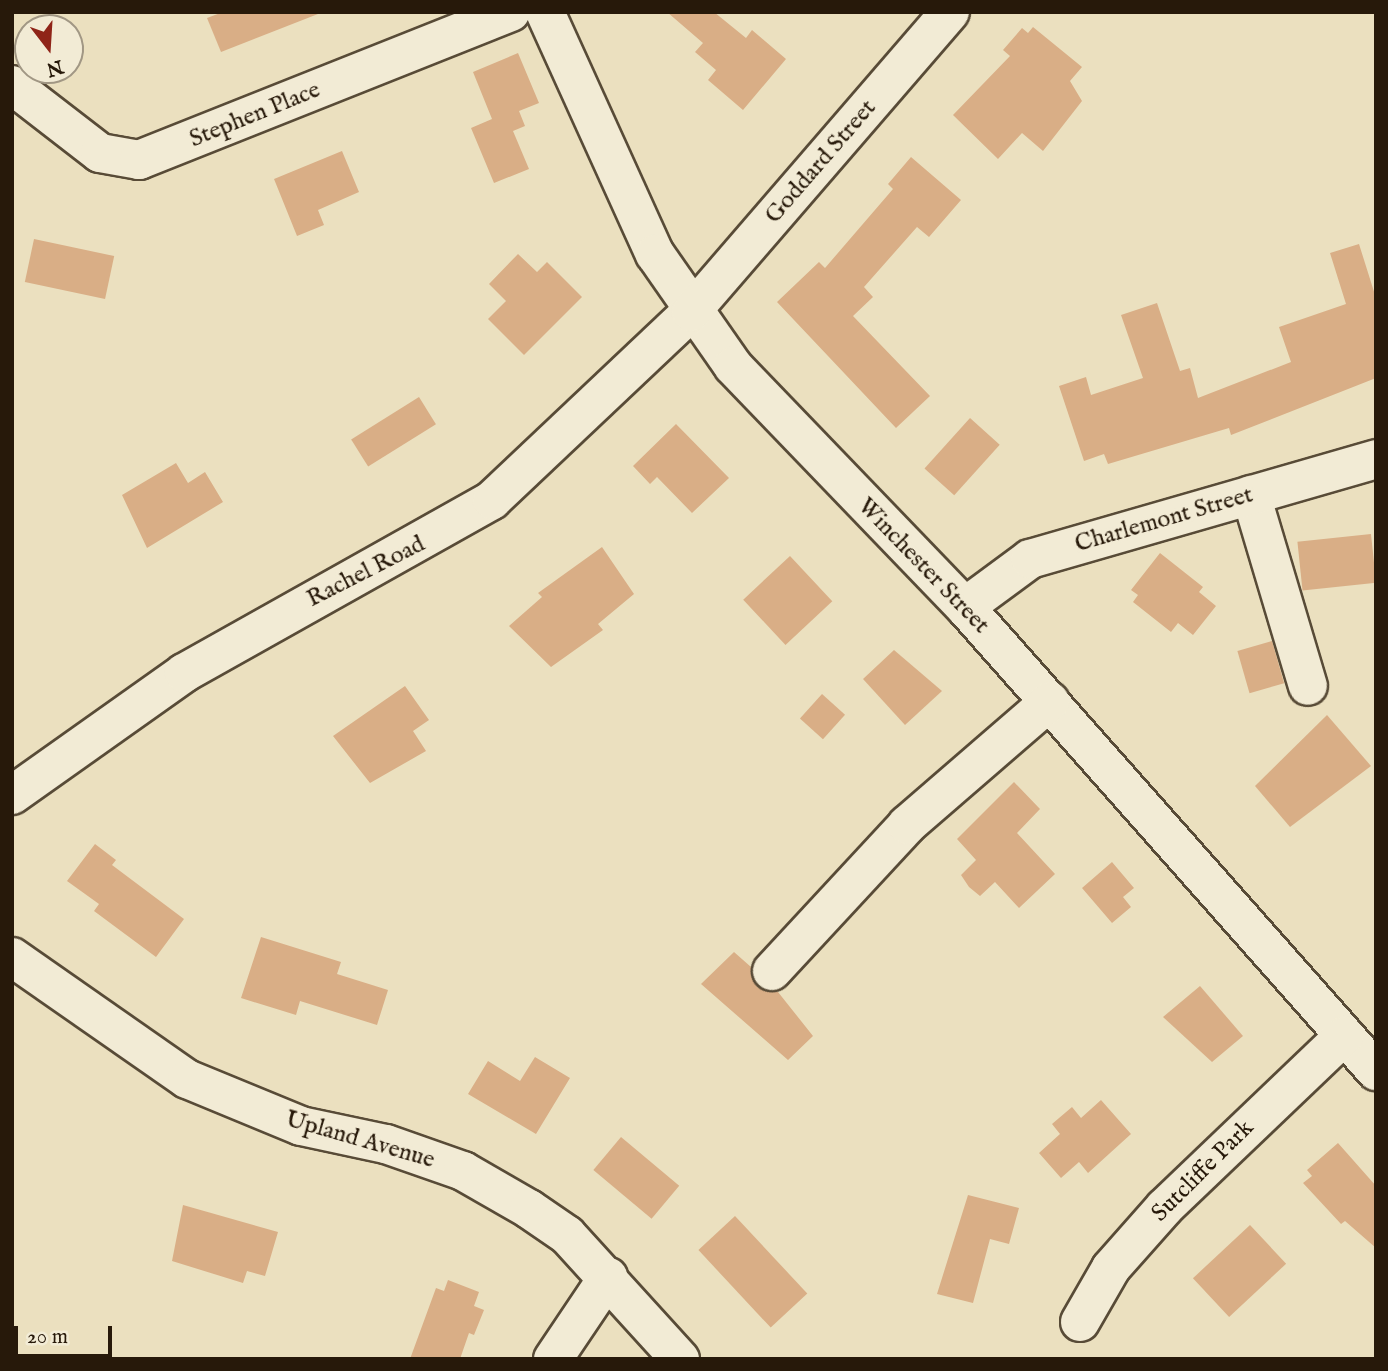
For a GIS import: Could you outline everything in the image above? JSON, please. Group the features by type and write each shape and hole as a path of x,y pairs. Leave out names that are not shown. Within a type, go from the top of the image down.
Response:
{"street":[{"name":"Stephen Place","path":"12,85 100,153 139,160 511,12"},
{"name":"Winchester Street","path":"545,12 645,234 691,312 792,433 965,607 1376,1071"},
{"name":"Goddard Street","path":"691,312 950,12"},
{"name":"Rachel Road","path":"12,795 184,673 469,516 691,312"},
{"name":"Charlemont Street","path":"965,607 1030,559 1376,459"},
{"path":"1251,495 1308,686"},
{"path":"772,971 907,825 1050,701"},
{"name":"Upland Avenue","path":"12,957 187,1079 301,1126 386,1144 463,1171 567,1235 680,1359"},
{"name":"Sutcliffe Park","path":"1080,1322 1111,1268 1165,1208 1345,1036"},
{"path":"552,1359 608,1278"}],"building":[{"path":"223,12 318,14 221,52 207,18"},
{"path":"667,12 714,12 746,38 752,30 786,59 743,110 708,80 716,70 695,52 703,43"},
{"path":"1033,27 1082,67 1070,81 1082,101 1043,151 1022,133 998,159 953,115 1010,56 1003,50 1022,28 1028,33"},
{"path":"518,53 539,103 519,111 525,126 513,131 529,169 494,183 471,128 492,119 473,72"},
{"path":"342,151 359,192 318,210 324,225 297,236 274,179"},
{"path":"911,157 961,200 929,237 917,227 864,287 873,297 853,316 930,396 896,428 777,302 819,262 825,268 893,189 888,184"},
{"path":"34,239 114,256 105,299 25,282"},
{"path":"1359,244 1376,298 1376,378 1231,435 1229,428 1108,464 1104,454 1084,461 1059,386 1086,377 1091,395 1143,378 1121,315 1157,303 1180,371 1190,368 1198,398 1291,362 1279,327 1346,304 1330,253"},
{"path":"518,254 537,272 547,262 582,297 524,355 488,319 506,301 489,284"},
{"path":"419,397 436,424 368,467 351,439"},
{"path":"970,418 1000,445 954,495 924,469"},
{"path":"676,424 729,478 692,513 657,477 650,484 633,466"},
{"path":"176,463 188,483 205,472 223,502 147,548 122,495"},
{"path":"1371,534 1376,583 1303,590 1297,542"},
{"path":"602,547 634,594 598,624 603,630 551,667 509,626 542,597 538,593"},
{"path":"1160,553 1203,587 1199,592 1216,606 1193,635 1178,623 1171,632 1133,602 1138,595 1131,590"},
{"path":"790,556 832,601 785,645 743,600"},
{"path":"1272,641 1284,683 1250,693 1237,651"},
{"path":"894,650 942,691 905,725 863,679"},
{"path":"405,686 429,720 413,731 426,751 370,783 333,736"},
{"path":"822,694 845,715 823,739 800,719"},
{"path":"1327,715 1371,766 1290,827 1255,786"},
{"path":"1014,782 1040,809 1017,833 1055,874 1019,908 995,882 980,896 969,887 961,875 976,860 957,839"},
{"path":"95,844 116,860 112,865 184,919 156,957 94,911 99,904 67,881"},
{"path":"1112,862 1134,888 1123,897 1131,907 1112,923 1082,888"},
{"path":"261,937 341,962 337,974 388,990 377,1025 300,1001 296,1015 241,998"},
{"path":"734,952 751,967 757,987 778,992 813,1036 788,1060 701,984"},
{"path":"1200,986 1243,1036 1212,1062 1163,1017"},
{"path":"535,1057 570,1078 536,1134 468,1094 488,1061 520,1081"},
{"path":"1101,1100 1131,1134 1088,1173 1079,1162 1061,1178 1039,1153 1060,1134 1052,1124 1072,1107 1081,1118"},
{"path":"621,1137 679,1186 652,1219 593,1170"},
{"path":"1338,1143 1376,1186 1376,1248 1345,1221 1341,1224 1303,1183 1312,1176 1307,1170"},
{"path":"968,1195 1019,1208 1009,1244 990,1239 973,1303 937,1294"},
{"path":"183,1205 278,1232 265,1276 247,1271 243,1283 172,1261"},
{"path":"735,1216 807,1294 771,1328 698,1250"},
{"path":"1250,1225 1286,1264 1229,1317 1193,1278"},
{"path":"448,1280 479,1292 474,1306 484,1310 474,1335 469,1333 460,1359 410,1359 436,1288 444,1291"}]}
